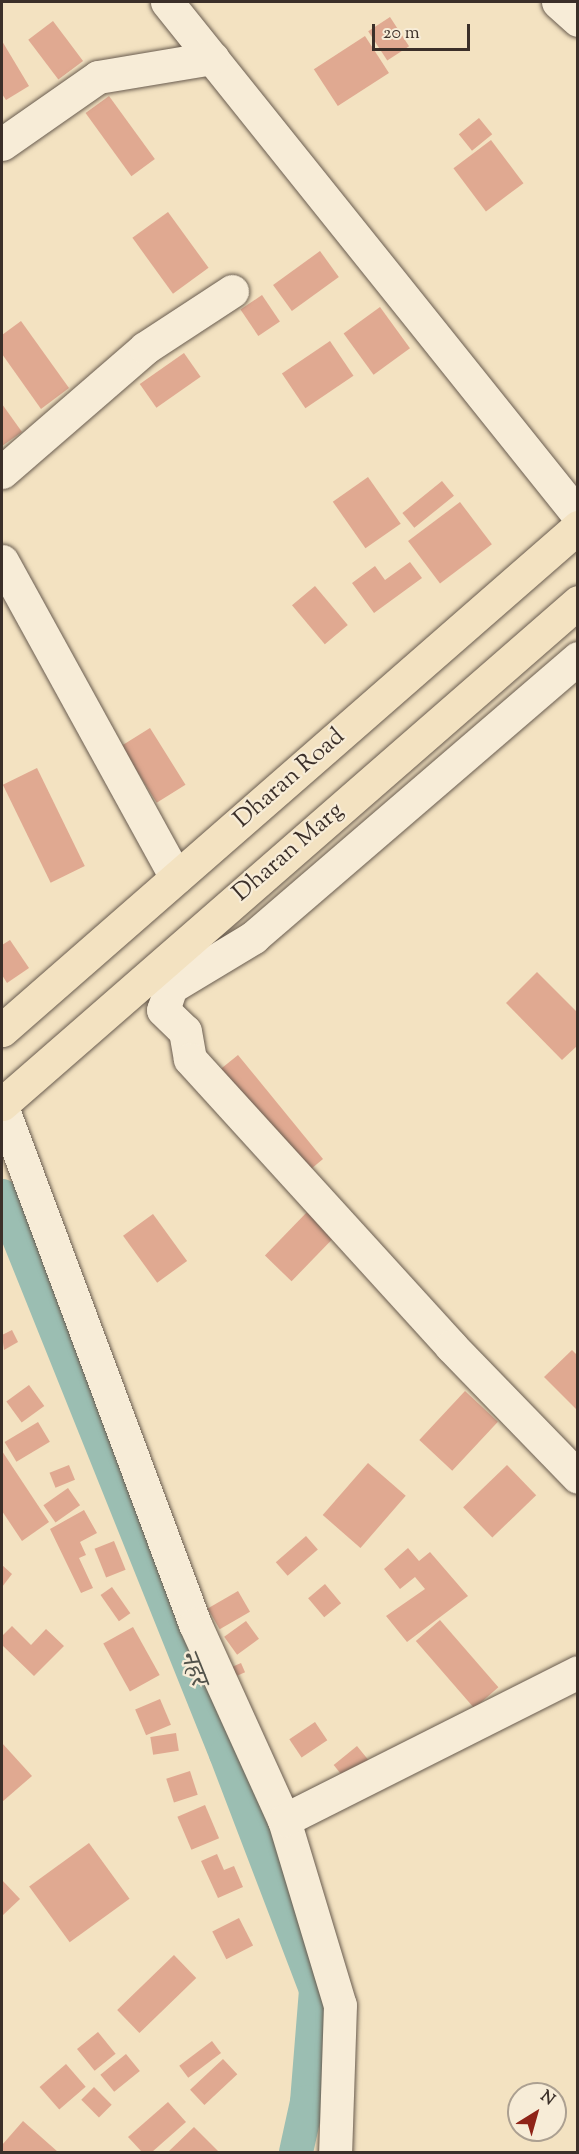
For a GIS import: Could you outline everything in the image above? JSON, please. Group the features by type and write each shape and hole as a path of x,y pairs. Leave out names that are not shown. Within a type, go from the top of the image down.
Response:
{"main road":[{"name":"Dharan Road","path":"2,1030 578,527"},
{"name":"Dharan Marg","path":"2,1106 578,602"}],"street":[{"path":"167,2 578,515"},
{"path":"558,2 578,20"},
{"path":"2,144 98,77 212,58"},
{"path":"2,472 145,348 232,291"},
{"path":"2,561 176,878"},
{"path":"578,658 254,938 171,987 163,1010 185,1031 190,1059 451,1346 578,1477"},
{"path":"2,1106 195,1624 284,1820 340,2005 335,2152"},
{"path":"284,1820 578,1672"}],"building":[{"path":"390,17 409,46 387,61 368,31"},
{"path":"53,21 83,61 58,80 28,40"},
{"path":"365,36 389,73 338,106 314,69"},
{"path":"2,41 29,86 6,100 2,94"},
{"path":"109,96 155,159 131,176 86,113"},
{"path":"479,118 492,134 472,151 459,134"},
{"path":"491,140 523,183 486,211 453,168"},
{"path":"168,212 209,268 173,294 132,238"},
{"path":"320,251 339,277 292,311 273,285"},
{"path":"262,295 280,322 258,336 240,310"},
{"path":"380,307 410,348 374,375 344,333"},
{"path":"21,321 69,388 41,409 2,354 2,335"},
{"path":"330,341 353,376 305,408 282,373"},
{"path":"184,353 201,377 156,408 140,384"},
{"path":"2,404 22,432 2,446"},
{"path":"368,477 401,524 365,548 333,502"},
{"path":"442,481 454,496 414,528 402,513"},
{"path":"460,502 492,544 440,583 408,541"},
{"path":"410,562 422,578 374,613 352,583 375,566 385,580"},
{"path":"315,586 348,625 325,644 292,605"},
{"path":"150,728 186,785 157,803 121,746"},
{"path":"37,768 85,866 51,883 3,785"},
{"path":"10,940 29,968 7,983 2,975 2,945"},
{"path":"537,972 578,1013 578,1045 562,1060 506,1003"},
{"path":"238,1055 323,1159 305,1174 212,1076"},
{"path":"308,1211 335,1237 292,1281 265,1256"},
{"path":"153,1214 187,1261 157,1283 123,1236"},
{"path":"12,1330 18,1342 4,1350 2,1335"},
{"path":"572,1350 578,1356 578,1411 544,1377"},
{"path":"29,1385 44,1406 22,1422 6,1401"},
{"path":"465,1391 498,1422 452,1471 419,1440"},
{"path":"38,1422 50,1442 16,1462 5,1442"},
{"path":"2,1451 49,1522 22,1541 2,1511"},
{"path":"368,1463 406,1496 360,1548 323,1515"},
{"path":"69,1465 75,1480 56,1488 50,1473"},
{"path":"507,1465 536,1495 492,1538 463,1507"},
{"path":"68,1488 80,1505 55,1522 43,1505"},
{"path":"84,1510 97,1533 80,1542 86,1555 79,1558 93,1588 81,1593 50,1529"},
{"path":"306,1536 318,1550 288,1576 276,1562"},
{"path":"114,1541 126,1570 106,1578 95,1549"},
{"path":"408,1548 419,1561 430,1552 468,1596 407,1642 386,1616 425,1589 415,1577 400,1589 384,1569"},
{"path":"2,1565 12,1574 2,1587"},
{"path":"325,1584 341,1603 324,1617 308,1598"},
{"path":"112,1587 130,1613 119,1621 101,1595"},
{"path":"238,1591 250,1612 220,1629 208,1608"},
{"path":"440,1620 498,1687 474,1708 416,1641"},
{"path":"246,1621 259,1639 237,1655 224,1637"},
{"path":"12,1626 31,1645 46,1629 64,1646 34,1676 2,1645 2,1636"},
{"path":"133,1627 160,1675 130,1692 103,1643"},
{"path":"241,1663 245,1672 236,1676 232,1667"},
{"path":"160,1699 171,1725 146,1735 135,1710"},
{"path":"315,1722 327,1740 302,1758 289,1739"},
{"path":"176,1733 179,1751 153,1755 150,1737"},
{"path":"2,1743 32,1776 2,1802"},
{"path":"357,1746 369,1761 346,1780 334,1765"},
{"path":"190,1771 198,1795 174,1803 166,1779"},
{"path":"205,1805 219,1838 191,1850 177,1817"},
{"path":"89,1843 130,1899 70,1942 29,1886"},
{"path":"217,1854 224,1870 234,1866 243,1887 218,1898 201,1861"},
{"path":"2,1880 20,1899 2,1916"},
{"path":"239,1918 253,1946 226,1959 212,1932"},
{"path":"174,1955 196,1978 139,2033 117,2010"},
{"path":"98,2032 116,2054 95,2071 77,2049"},
{"path":"212,2041 221,2053 188,2078 179,2066"},
{"path":"126,2054 140,2071 114,2092 100,2075"},
{"path":"223,2059 237,2074 204,2105 190,2090"},
{"path":"66,2064 86,2087 59,2110 40,2087"},
{"path":"94,2087 112,2105 99,2117 81,2100"},
{"path":"168,2102 186,2122 152,2152 142,2152 128,2137"},
{"path":"23,2121 58,2152 2,2152 2,2145"},
{"path":"194,2127 219,2152 168,2152"}],"waterway":[{"name":"नहर","path":"2,1196 226,1754 316,1990 307,2102 296,2152"}]}
